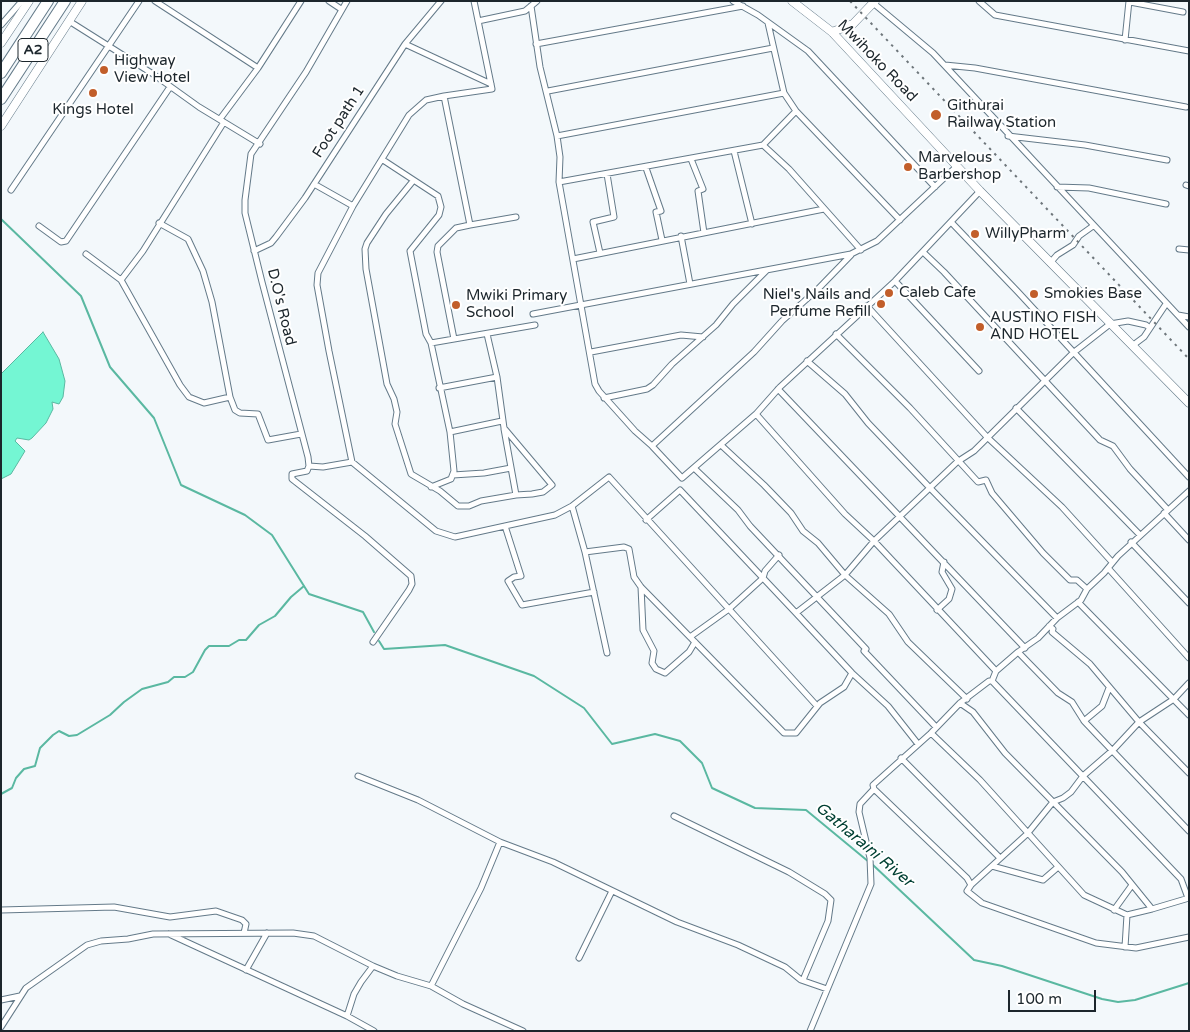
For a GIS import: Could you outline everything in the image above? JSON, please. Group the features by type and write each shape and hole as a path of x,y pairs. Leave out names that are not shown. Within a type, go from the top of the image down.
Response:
{"highway":[{"name":"A2","path":"1,98 65,1"},
{"name":"A2","path":"1,73 47,2"}],"street":[{"path":"1,25 22,1"},
{"path":"1,43 29,1"},
{"path":"1,126 82,1"},
{"path":"11,190 139,1"},
{"path":"155,1 258,68"},
{"path":"121,280 143,251 222,121 301,1"},
{"path":"329,1 341,9"},
{"name":"D.O's Road","path":"309,466 254,251 245,200 251,154 260,144 306,72 347,1"},
{"name":"Foot path 1","path":"254,251 271,242 314,184 405,44 441,1"},
{"path":"474,1 492,89 426,100 414,110 353,206 319,269 317,281 352,462 436,531 456,537 555,515 572,506 609,478 817,706"},
{"path":"478,21 525,11 537,1"},
{"path":"733,1 768,22 808,51 934,187"},
{"name":"Mwihoko Road","path":"792,1 832,32 980,191 1189,403"},
{"path":"980,1 995,15 1189,51"},
{"path":"832,32 853,24 873,2 893,18 945,65 1008,136 1189,327"},
{"path":"1125,40 1130,2 1183,12"},
{"path":"531,6 536,44 557,136 560,157 559,182 591,352 590,357 595,384 604,398 682,478 756,414 778,389 895,281 980,191"},
{"path":"536,44 743,6"},
{"path":"69,21 260,144"},
{"path":"768,22 784,94 796,110 900,220"},
{"path":"405,44 491,84"},
{"path":"548,91 773,48"},
{"path":"945,65 975,68 1186,108"},
{"path":"39,226 61,242 66,241 170,87"},
{"path":"557,136 784,94"},
{"path":"444,96 470,225"},
{"path":"559,182 646,168 763,145 796,110"},
{"path":"1008,136 1085,145 1167,160"},
{"path":"763,145 789,169 861,250"},
{"path":"734,151 752,224"},
{"path":"691,159 703,189 698,191 704,233"},
{"path":"384,160 438,196 441,207 439,215 410,251 426,334 431,343 439,388 450,432 453,475"},
{"path":"533,314 851,254 876,241 957,166"},
{"path":"646,168 662,210 656,212 662,240"},
{"path":"600,253 592,222 614,216 607,174"},
{"path":"413,181 386,214 365,249 386,384 394,399 397,412 395,424 411,474 458,506 469,506 481,501 543,492 552,485 504,428"},
{"path":"314,184 353,206"},
{"path":"1058,187 1089,188 1166,204"},
{"path":"573,259 680,236 824,209"},
{"path":"454,339 437,252 438,246 456,228 516,217"},
{"path":"951,222 1189,477"},
{"path":"159,223 188,240 203,271 212,302 230,397 235,410 240,413 258,414 268,440 302,434"},
{"path":"1050,263 1057,255 1073,245 1079,236 1093,226"},
{"path":"680,236 690,284"},
{"path":"1179,249 1189,250"},
{"path":"923,252 944,272 1100,440 1113,446 1189,540"},
{"path":"86,254 121,280 180,386 189,397 204,403 230,397"},
{"path":"652,446 754,352 782,321 818,289 851,254"},
{"path":"604,398 647,389 703,338 766,271"},
{"path":"895,281 979,371"},
{"path":"1132,346 1150,328 1166,304"},
{"path":"867,306 987,437 1062,508 1112,562"},
{"path":"1177,315 1189,317"},
{"path":"796,613 845,575 874,542 958,462 974,451 1016,408 1046,382 1073,353 1110,324 1128,321 1146,325 1150,328"},
{"path":"431,343 535,325"},
{"path":"487,334 497,377 502,421 516,495"},
{"path":"836,334 910,408 978,482 986,480 992,493 1043,553 1070,580 1077,580 1087,589"},
{"path":"591,352 681,335 703,338"},
{"path":"808,361 845,394 930,488 1057,618"},
{"path":"439,388 497,377"},
{"path":"778,389 1025,648"},
{"path":"1016,408 1140,535"},
{"path":"756,414 845,514 996,671"},
{"path":"450,432 502,421"},
{"path":"721,445 742,462 791,513 803,531 818,543 845,575 889,614 908,642 967,699"},
{"path":"352,462 323,467 309,466 307,471 292,474 292,479 365,536 410,576 412,584 409,590 373,642"},
{"path":"431,486 452,478 453,475 484,473 511,468"},
{"path":"694,468 738,510 804,586 817,596 866,649 864,651 936,727"},
{"path":"646,520 679,489 852,673 888,706 918,744"},
{"path":"810,1031 871,884 870,858 859,812 860,804 874,789 875,781 931,733 960,704 989,681 992,681 996,671 1038,638 1057,618 1078,602 1087,589 1131,542 1189,491"},
{"path":"572,506 585,552 607,654"},
{"path":"505,526 521,576 514,577 508,581 522,605 594,592"},
{"path":"1131,542 1189,603"},
{"path":"585,552 624,547 629,549 634,577 641,587 784,733 796,733 817,706 844,687 852,673"},
{"path":"690,637 729,609 763,578 764,571 779,555"},
{"path":"937,610 949,599 952,589 942,572 944,562"},
{"path":"1108,568 1189,658"},
{"path":"641,587 643,630 654,651 652,663 656,669 665,673 689,652 695,642"},
{"path":"1078,602 1189,715"},
{"path":"1049,626 1053,629 1052,632 1090,664 1139,722 1189,773"},
{"path":"1018,652 1058,692 1072,702 1084,721 1189,831"},
{"path":"931,733 980,780 1084,895 1127,915 1188,898 1181,879 992,681"},
{"path":"1189,683 1174,699 1139,722 1113,750 1083,776 1071,792 1053,802 1027,834 971,885 967,891 982,903 1096,942 1126,947 1146,947 1189,937"},
{"path":"1084,721 1102,706 1109,688"},
{"path":"960,704 973,712 1005,753 1132,885 1152,909"},
{"path":"901,758 1000,858"},
{"path":"358,776 418,800 500,842 553,862 677,922 738,945 785,967 803,980 826,989"},
{"path":"874,789 967,878 971,885"},
{"path":"674,816 789,872 825,894 831,900 828,921 803,980"},
{"path":"431,986 480,888 500,842"},
{"path":"992,866 1043,880 1058,867"},
{"path":"1114,910 1132,885"},
{"path":"579,958 612,891"},
{"path":"1,910 114,907 170,916 216,911 242,920 246,924 244,933"},
{"path":"1126,947 1127,915"},
{"path":"1,1027 20,996 34,982 86,945 167,933 293,932 314,936 373,966 397,976 431,986 463,1004 523,1031"},
{"path":"167,933 347,1016 374,1031"},
{"path":"246,970 267,933"},
{"path":"347,1016 354,994 373,966"},
{"path":"1,1000 20,996"}],"shaded area":[{"path":"43,332 59,359 65,381 63,397 59,404 52,402 53,409 46,423 32,438 29,440 17,438 15,441 25,451 11,474 1,479 1,374"}],"waterway":[{"name":"Gatharaini River","path":"1,219 81,296 110,367 154,418 181,485 245,515 272,535 309,594 363,612 374,632"},
{"path":"1,794 12,788 16,778 24,769 35,766 40,748 53,735 59,731 69,736 77,735 110,715 142,689 168,682 174,677 185,677 193,672 209,646 229,646 239,640 246,640 259,625 275,616 291,597 304,586"},
{"name":"Gatharaini River","path":"379,641 384,649 445,645 534,676 584,708 612,744 655,734 680,741 702,763 712,788 755,808 806,810 869,862"},
{"name":"Gatharaini River","path":"873,865 974,960 1002,966 1102,999 1118,1002 1135,1000 1189,983"}],"railway":[{"path":"850,1 1189,359"}],"place":[{"name":"Highway View Hotel","path":"104,70"},
{"name":"Kings Hotel","path":"93,93"},
{"name":"Githurai Railway Station","path":"936,115"},
{"name":"Marvelous Barbershop","path":"908,167"},
{"name":"WillyPharm","path":"975,234"},
{"name":"Caleb Cafe","path":"889,293"},
{"name":"Smokies Base","path":"1034,294"},
{"name":"Niel's Nails and Perfume Refill","path":"881,304"},
{"name":"Mwiki Primary School","path":"456,305"},
{"name":"AUSTINO FISH AND HOTEL","path":"980,327"}]}
